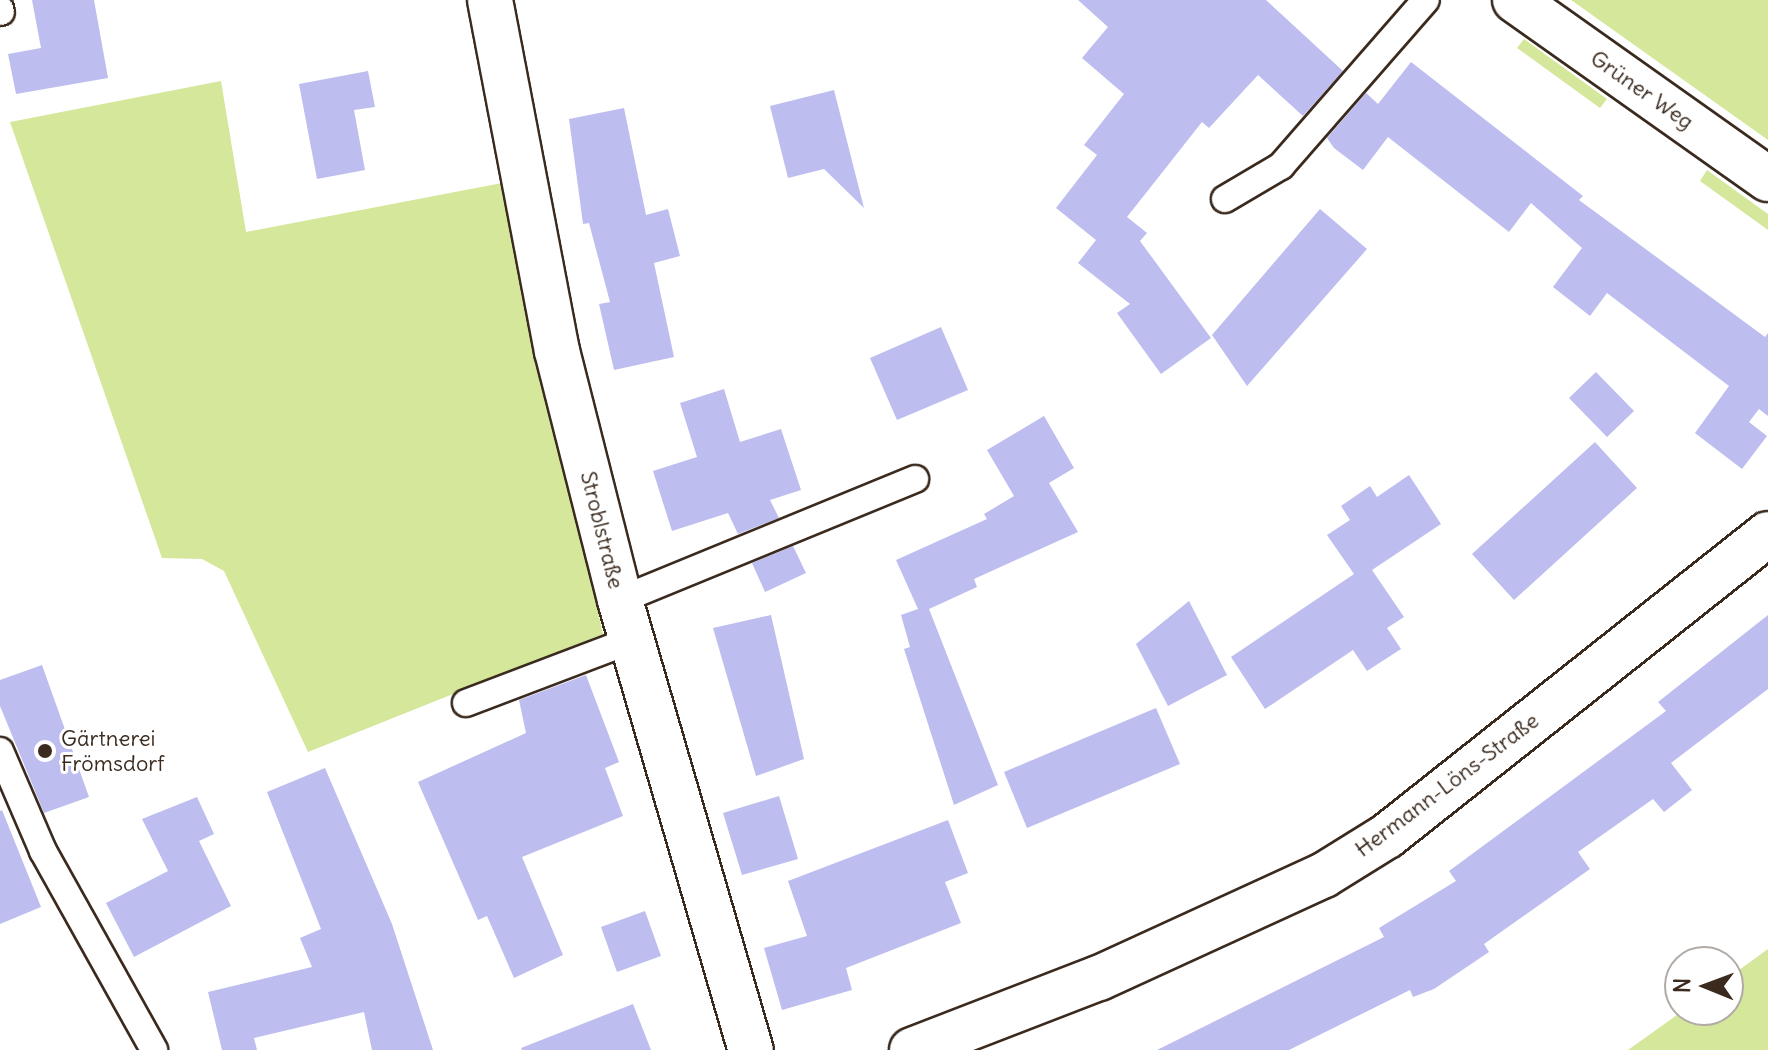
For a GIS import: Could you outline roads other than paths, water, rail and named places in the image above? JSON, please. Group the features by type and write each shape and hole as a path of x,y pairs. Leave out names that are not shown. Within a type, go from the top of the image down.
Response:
{"street":[{"name":"Stroblstraße","path":"490,0 557,351 626,620 751,1050"},
{"name":"Grüner Weg","path":"1515,0 1768,179"},
{"name":"Hermann-Löns-Straße","path":"912,1050 1099,978 1324,875 1387,836 1768,534"}],"lane":[{"path":"1225,199 1281,166 1426,0"},
{"path":"466,703 626,620 915,479"},
{"path":"0,751 43,851 154,1050"}],"place":[{"name":"Gärtnerei Frömsdorf","path":"45,751"}]}
